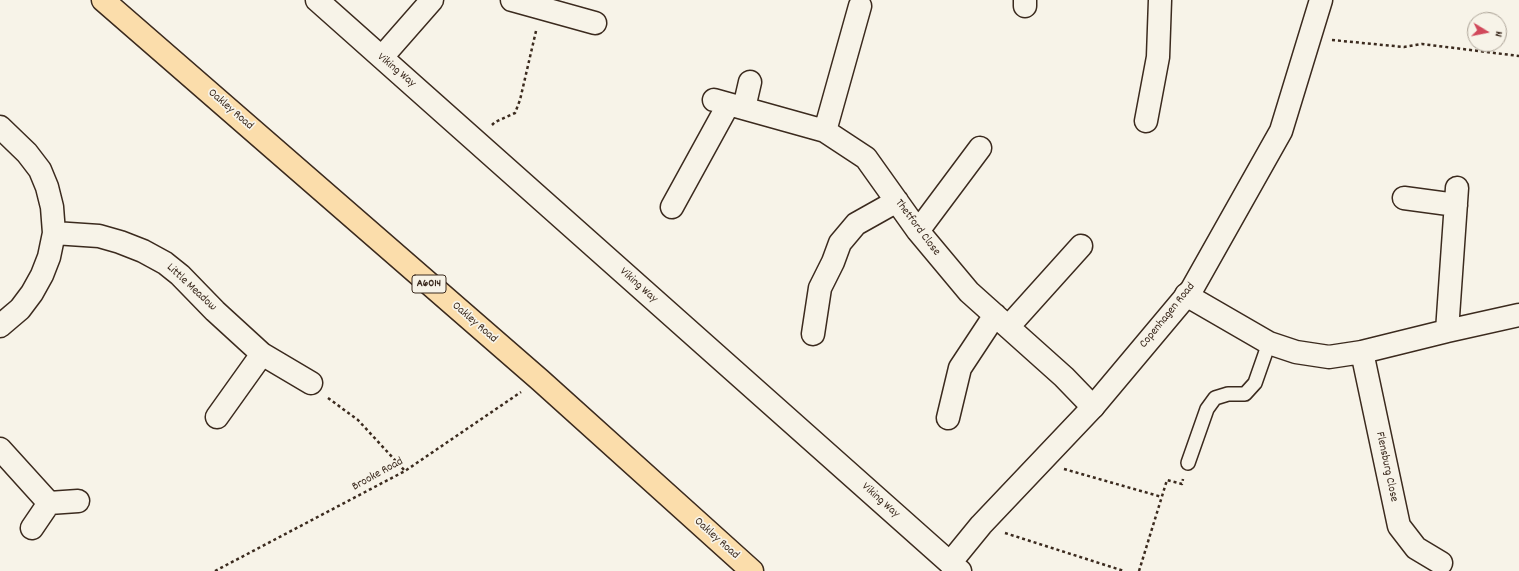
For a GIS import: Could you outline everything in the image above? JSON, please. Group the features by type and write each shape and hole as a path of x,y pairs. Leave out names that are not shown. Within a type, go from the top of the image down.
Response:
{"main road":[{"name":"Oakley Road","path":"103,0 540,380 752,571"}],"street":[{"name":"Viking Way","path":"317,0 955,567"},
{"path":"382,57 432,0"},
{"path":"512,0 595,23"},
{"path":"1146,121 1158,57 1160,0"},
{"name":"Copenhagen Road","path":"955,567 981,525 1094,407 1192,289 1281,131 1320,0"},
{"path":"825,131 860,6"},
{"path":"672,207 729,104 750,82"},
{"name":"Thetford Close","path":"729,104 825,131 866,158 918,231 969,292 1064,377 1094,407"},
{"path":"0,127 27,153 40,170 47,187 52,207 54,233 49,257 42,275 32,293 20,309 0,326"},
{"path":"918,231 980,148"},
{"path":"1404,198 1456,196 1446,331"},
{"path":"812,334 820,288 833,262 840,243 856,224 897,201"},
{"name":"Little Meadow","path":"54,233 99,236 144,251 165,263 180,275 215,311 262,354 311,384"},
{"path":"948,418 960,368 1002,320 1081,246"},
{"path":"1186,295 1269,343 1296,352 1329,357 1362,352 1519,315"},
{"name":"Flensburg Close","path":"1362,352 1399,526 1416,548 1441,563"},
{"path":"217,417 262,354"},
{"path":"0,449 49,503"},
{"path":"49,503 78,501"},
{"path":"32,528 49,503"}],"lane":[{"path":"1188,463 1207,409 1215,398 1228,394 1245,394 1255,383 1269,343"}],"path":[{"path":"477,142 495,122 515,113 520,100 541,8"},
{"path":"1310,35 1333,40 1404,47 1422,44 1519,56"},
{"name":"Brooke Road","path":"216,571 405,471 540,380"},
{"path":"311,384 358,420 405,471"},
{"path":"1040,463 1162,497"},
{"path":"1139,571 1167,480 1182,484 1188,463"},
{"path":"981,525 1124,571"}]}
